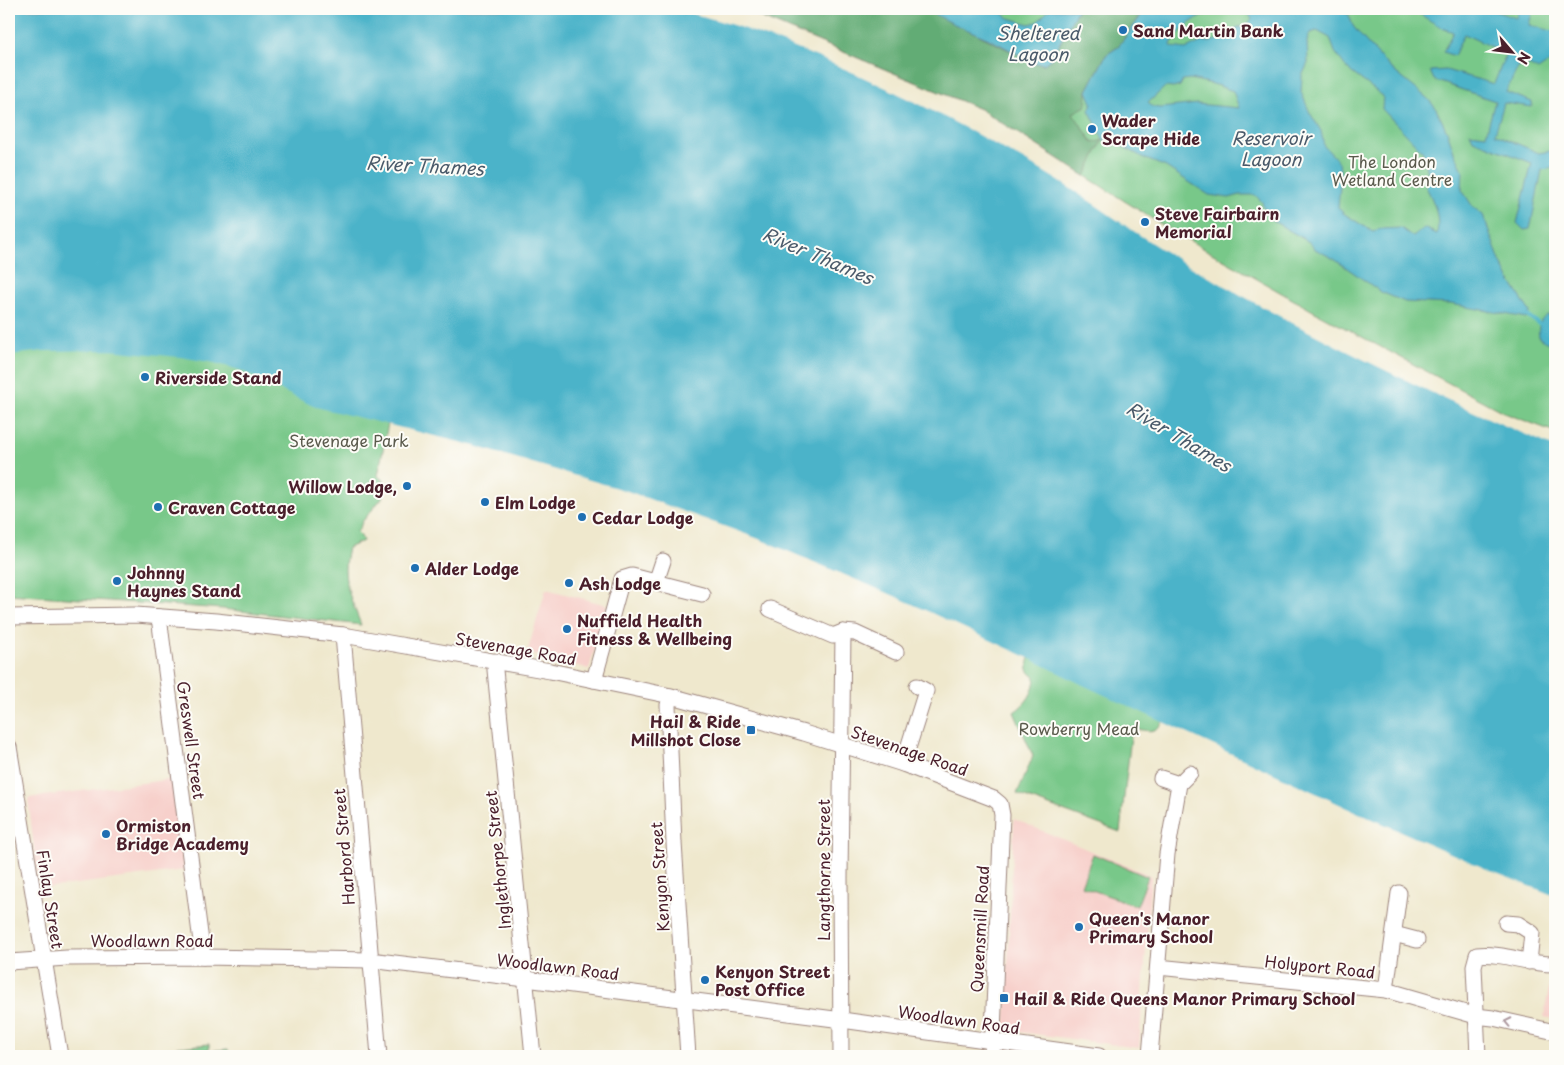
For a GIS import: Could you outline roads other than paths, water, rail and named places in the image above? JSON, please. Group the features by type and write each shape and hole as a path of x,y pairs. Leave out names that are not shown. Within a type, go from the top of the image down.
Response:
{"street":[{"path":"656,582 663,560"},
{"path":"594,680 622,578 632,576 702,594"},
{"path":"770,610 834,636 843,632 854,632 896,652"},
{"name":"Stevenage Road","path":"9,617 136,615 216,621 343,635 594,680 671,696 841,744 903,764 994,799 1000,804"},
{"name":"Greswell Street","path":"159,617 203,957"},
{"name":"Langthorne Street","path":"841,1056 840,878 843,632"},
{"name":"Harbord Street","path":"343,635 379,1056"},
{"name":"Inglethorpe Street","path":"496,662 495,670 534,1056"},
{"path":"903,764 927,688"},
{"name":"Kenyon Street","path":"671,696 668,705 674,842 688,1056"},
{"name":"Finlay Street","path":"9,747 60,1056"},
{"path":"1150,1056 1166,865 1179,784 1190,773"},
{"path":"1161,778 1179,784"},
{"name":"Queensmill Road","path":"992,1056 1002,815 1000,804"},
{"path":"1386,990 1399,893"},
{"path":"1506,922 1518,924 1532,933 1529,962"},
{"path":"1394,934 1417,940"},
{"path":"1478,1056 1474,966 1477,955 1488,954 1529,962 1555,964"},
{"name":"Woodlawn Road","path":"9,962 67,958 203,957 370,960 842,1020 1099,1056"},
{"name":"Holyport Road","path":"1158,967 1386,990 1476,1016 1555,1032"}],"water":[{"name":"River Thames","path":"9,9 619,9 729,37 834,77 905,110 1035,181 1182,276 1342,362 1555,460 1555,883 1496,860 1357,799 904,587 761,527 632,480 469,432 318,395 245,359 216,351 181,345 111,338 42,339 9,343"},
{"name":"Sheltered Lagoon","path":"924,9 997,9 1009,18 1029,24 1037,22 1050,9 1078,9 1052,58 1044,64 1035,63"},
{"name":"Reservoir Lagoon","path":"1146,9 1234,9 1205,15 1191,22 1171,44 1172,47 1186,49 1203,41 1210,42 1231,35 1238,27 1245,27 1252,19 1242,9 1337,9 1349,15 1353,26 1390,68 1427,98 1435,107 1463,170 1462,190 1473,207 1483,215 1500,261 1530,312 1526,318 1451,304 1405,302 1381,292 1334,259 1315,249 1309,242 1273,221 1266,214 1262,202 1255,195 1240,195 1229,198 1209,195 1166,167 1120,145 1103,140 1089,110 1092,103 1087,91 1106,55 1118,47","holes":["1317,31 1330,38 1335,52 1348,70 1383,96 1382,109 1423,152 1428,173 1426,187 1437,215 1437,234 1424,228 1413,237 1401,228 1380,229 1373,232 1343,213 1338,207 1341,177 1339,162 1324,146 1321,131 1310,113 1301,92 1302,76 1308,63 1307,41 1310,33","1190,79 1233,91 1239,108 1197,104 1160,108 1153,107 1148,103 1165,87 1173,88 1180,86 1183,80"]},
{"path":"1411,9 1488,9 1516,18 1519,9 1533,9 1529,25 1555,32 1555,61 1553,60 1538,70 1521,61 1506,92 1532,102 1532,107 1504,103 1495,134 1539,153 1550,151 1555,161 1554,168 1542,170 1530,229 1524,230 1517,223 1532,163 1473,140 1470,133 1486,135 1495,101 1434,80 1430,71 1446,70 1494,84 1506,54 1464,34 1454,56 1443,52 1453,32 1437,25"},
{"path":"1547,315 1555,316 1555,347 1539,338 1539,325"}],"waterway":[{"path":"619,9 731,37 848,83 886,101 961,139 1034,180 1184,277 1274,327 1413,397 1555,460"},
{"path":"1528,316 1539,324"},
{"path":"9,343 42,339 111,338 181,345 216,351 245,359 318,395 469,432 632,480 761,527 904,587 1357,799 1496,860 1511,833"},
{"path":"1501,851 1496,860 1555,883"}],"place":[{"name":"Sand Martin Bank","path":"1123,30"},
{"name":"Wader Scrape Hide","path":"1092,129"},
{"name":"Steve Fairbairn Memorial","path":"1145,222"},
{"name":"Riverside Stand","path":"145,377"},
{"name":"Willow Lodge,","path":"407,486"},
{"name":"Elm Lodge","path":"485,502"},
{"name":"Craven Cottage","path":"158,507"},
{"name":"Cedar Lodge","path":"582,517"},
{"name":"Alder Lodge","path":"415,568"},
{"name":"Johnny Haynes Stand","path":"117,581"},
{"name":"Ash Lodge","path":"569,583"},
{"name":"Nuffield Health Fitness & Wellbeing","path":"567,629"},
{"name":"Hail & Ride Millshot Close","path":"751,730"},
{"name":"Ormiston Bridge Academy","path":"106,834"},
{"name":"Queen's Manor Primary School","path":"1079,927"},
{"name":"Kenyon Street Post Office","path":"705,980"},
{"name":"Hail & Ride Queens Manor Primary School","path":"1004,998"}],"park label":[{"name":"The London Wetland Centre","path":"1392,170"},
{"name":"Stevenage Park","path":"349,440"},
{"name":"Rowberry Mead","path":"1079,728"}]}
